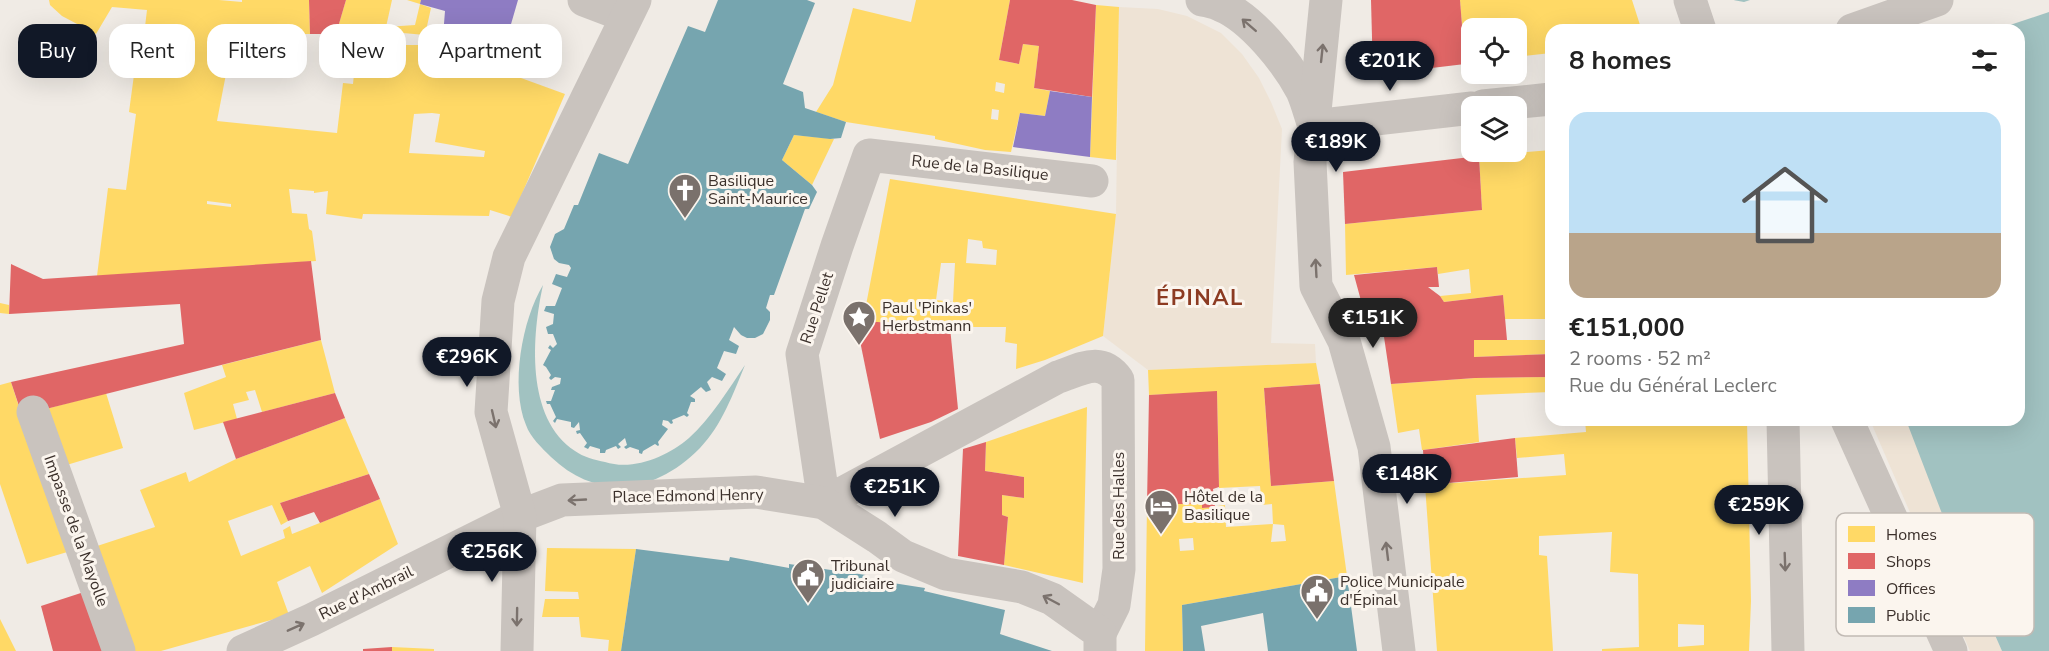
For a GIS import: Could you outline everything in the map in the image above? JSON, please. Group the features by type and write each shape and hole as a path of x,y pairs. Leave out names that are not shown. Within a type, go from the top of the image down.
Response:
{"street":[{"path":"517,651 520,516 491,412 498,301 509,257 630,8 584,0"},
{"path":"1202,0 1221,5 1240,17 1259,34 1282,60 1302,91 1314,126"},
{"path":"1690,0 1698,24"},
{"path":"1869,24 1937,0"},
{"path":"1326,5 1310,162 1317,286 1344,340 1374,447 1399,651"},
{"path":"1527,101 1545,100"},
{"path":"1314,126 1461,109"},
{"name":"Rue de la Basilique","path":"869,155 1092,181"},
{"name":"Rue Pellet","path":"824,503 802,354 869,155"},
{"name":"Rue des Halles","path":"824,503 1058,377 1091,366 1102,365 1112,370 1119,380 1119,569 1114,605 1100,642"},
{"name":"Impasse de la Mayolle","path":"33,412 119,651"},
{"path":"1783,426 1788,651"},
{"path":"1850,426 1888,513"},
{"name":"Place Edmond Henry","path":"520,516 562,500 756,492 824,503 903,556 946,574 1022,588 1052,599 1100,642"},
{"name":"Rue d'Ambrail","path":"243,651 311,620 520,516"},
{"path":"1943,636 1950,651"}],"shaded area":[{"path":"1119,7 1158,9 1187,16 1221,33 1242,54 1259,78 1282,129 1271,343 1315,344 1316,363 1148,370 1103,336 1116,214"},
{"path":"1873,426 1928,426 1944,513 1910,513"},
{"path":"1964,636 1995,636 2002,651 1970,651"}],"water":[{"path":"1734,0 2049,0 2049,651 2002,651 1995,636 2034,636 2034,513 1942,513 1908,426 2025,426 2025,24 1744,24"},
{"path":"543,285 536,327 535,351 540,397 547,418 559,436 585,457 627,465 649,460 671,451 705,422 745,365 715,429 700,448 683,463 665,475 646,482 627,486 607,486 588,481 569,471 551,457 533,438 521,409 519,373 524,334 529,316"}],"pier":[{"path":"1733,0 1744,2 1750,0 2049,0 2049,12 2013,24 1742,24"}],"building: Homes":[{"path":"49,0 242,2 242,0 309,0 310,34 307,34 307,24 207,24 207,78 225,78 217,121 337,133 343,83 353,84 354,78 406,78 406,45 418,45 418,78 521,78 565,94 512,217 490,210 489,216 363,214 362,219 326,214 328,191 314,193 314,191 289,189 292,213 307,214 316,261 97,276 108,188 126,190 136,114 129,112 134,78 195,78 195,24 145,24 147,10 112,7 97,32 97,24 77,24 62,16 50,5","holes":["414,114 440,114 435,142 485,151 484,157 409,153","207,201 231,204 231,207 207,204"]},
{"path":"346,0 392,0 387,24 339,24"},
{"path":"407,0 421,0 420,4"},
{"path":"916,0 1010,0 999,60 1019,64 1023,44 1039,46 1034,88 1050,91 1045,116 1020,113 1011,152 985,150 935,139 935,136 846,122 816,112 833,85 853,8 911,22","holes":["996,82 1005,84 1004,93 995,91","992,109 999,110 998,120 991,119"]},
{"path":"1460,0 1632,0 1640,24 1545,24 1545,54 1527,56 1527,18 1461,18"},
{"path":"420,4 431,8 427,24 418,24 418,34 406,33 406,26 415,25"},
{"path":"1096,5 1119,7 1116,160 1090,157"},
{"path":"794,135 834,139 812,185 782,160"},
{"path":"1545,150 1545,319 1505,319 1503,295 1444,302 1440,296 1471,293 1469,269 1438,274 1437,267 1346,275 1345,224 1482,210 1479,162 1527,162 1527,152"},
{"path":"890,179 1116,214 1103,336 1045,360 1016,369 1017,344 1005,342 1006,327 950,327 863,321","holes":["968,239 982,241 983,248 997,250 996,265 966,263","941,263 955,263 953,302 936,300"]},
{"path":"0,303 9,305 9,314 0,313"},
{"path":"321,340 335,393 262,412 255,390 246,392 249,400 233,404 237,419 194,430 184,393 226,377 222,365"},
{"path":"1474,340 1545,340 1545,354 1474,357"},
{"path":"1316,363 1320,384 1264,388 1271,486 1334,481 1347,576 1182,605 1183,651 1145,651 1147,504 1191,504 1190,499 1202,498 1202,508 1225,505 1226,527 1273,524 1272,504 1262,505 1260,486 1219,488 1217,392 1149,395 1148,370","holes":["1273,524 1284,525 1286,541 1271,542","1193,538 1194,550 1180,551 1179,539"]},
{"path":"1545,377 1545,392 1476,395 1479,442 1422,450 1419,429 1398,433 1391,384 1475,378"},
{"path":"11,382 29,438 74,550 27,564 0,484 0,385"},
{"path":"106,393 123,448 60,467 42,410"},
{"path":"1087,407 1083,583 1004,565 1008,517 1002,515 1002,495 1024,498 1024,477 985,471 986,442"},
{"path":"345,418 369,474 280,503 288,521 281,525 272,505 228,521 241,556 285,538 283,530 290,526 292,534 380,499 398,544 322,593 310,566 277,582 289,615 161,651 127,651 88,549 155,527 140,490 186,472 189,482 236,459"},
{"path":"1586,426 1747,426 1751,601 1749,651 1602,651 1602,649 1639,647 1638,574 1610,572 1612,532 1539,536 1539,555 1547,556 1553,651 1437,651 1425,485 1566,475 1564,454 1517,458 1515,438 1586,432","holes":["1678,624 1704,625 1704,645 1678,647"]},
{"path":"547,548 636,549 621,651 608,651 609,640 581,637 579,617 542,617 545,599 579,599 578,592 545,591"},
{"path":"0,619 16,651 0,651"},
{"path":"392,647 434,649 434,651 392,651"}],"building: Shops":[{"path":"309,0 346,0 339,24 319,24 319,34 310,34"},
{"path":"1010,0 1072,0 1096,5 1092,97 1034,88 1039,46 1023,44 1019,64 999,60"},
{"path":"1371,0 1460,0 1461,64 1373,75"},
{"path":"1461,158 1461,162 1479,162 1482,210 1345,224 1343,172"},
{"path":"311,261 321,340 22,415 11,382 184,344 180,304 9,314 11,264 43,279"},
{"path":"1437,267 1439,287 1428,287 1444,302 1503,295 1507,340 1474,340 1474,357 1545,354 1545,377 1475,378 1391,384 1380,310 1363,308 1354,275"},
{"path":"863,321 950,327 958,409 931,422 880,439 860,341"},
{"path":"1320,384 1334,481 1271,486 1264,388"},
{"path":"1217,391 1219,487 1213,489 1215,507 1202,508 1202,498 1190,499 1191,504 1147,504 1149,395"},
{"path":"335,393 345,418 236,459 223,422"},
{"path":"1515,438 1518,477 1425,485 1423,450"},
{"path":"986,442 985,471 1024,477 1024,498 1002,495 1002,515 1008,517 1004,565 958,556 963,449"},
{"path":"369,474 380,499 320,523 314,512 288,521 280,503"},
{"path":"87,591 106,651 53,651 41,606"},
{"path":"392,647 392,651 363,651 363,649"}],"building: Offices":[{"path":"421,0 518,0 511,24 444,24 445,11 420,4"},
{"path":"1050,91 1092,97 1090,157 1013,147 1020,113 1045,116"}],"building: Public":[{"name":"Basilique Saint-Maurice","path":"718,0 807,0 815,3 783,84 803,92 805,108 846,122 841,138 794,135 782,160 817,192 809,209 805,209 774,295 770,295 766,308 770,312 770,320 763,334 755,338 747,338 734,327 729,340 739,346 736,354 724,351 717,368 726,374 722,381 712,377 707,382 711,390 706,392 701,387 690,396 695,399 695,402 691,402 687,417 684,415 672,420 671,424 663,420 662,425 668,429 658,442 658,446 655,444 642,454 639,450 630,447 626,449 624,447 627,445 625,438 618,444 621,447 618,449 616,446 606,450 605,453 600,453 600,449 584,447 587,443 576,431 580,430 579,422 574,428 571,427 571,422 557,419 555,423 553,421 556,417 550,404 546,401 551,401 555,390 551,390 552,387 560,384 561,378 555,377 551,380 549,378 551,375 543,365 551,350 548,348 550,345 553,348 557,344 553,334 548,334 546,327 553,324 554,314 544,311 546,306 555,306 562,288 552,284 556,274 567,277 571,268 554,259 550,247 555,234 564,229 574,205 578,205 599,153 628,164 688,26 705,32"},
{"path":"636,549 729,561 730,557 789,568 789,564 866,575 867,579 925,588 924,591 1005,610 1000,634 1052,651 621,651"},
{"path":"1347,576 1357,651 1268,651 1263,613 1201,626 1205,651 1183,651 1182,605"}],"place":[{"name":"Basilique Saint-Maurice","path":"685,219"},
{"name":"Paul 'Pinkas' Herbstmann","path":"859,346"},
{"name":"Hôtel de la Basilique","path":"1161,535"},
{"name":"Tribunal judiciaire","path":"808,604"},
{"name":"Police Municipale d'Épinal","path":"1317,620"}],"district":[{"name":"ÉPINAL","path":"1200,298"}]}
